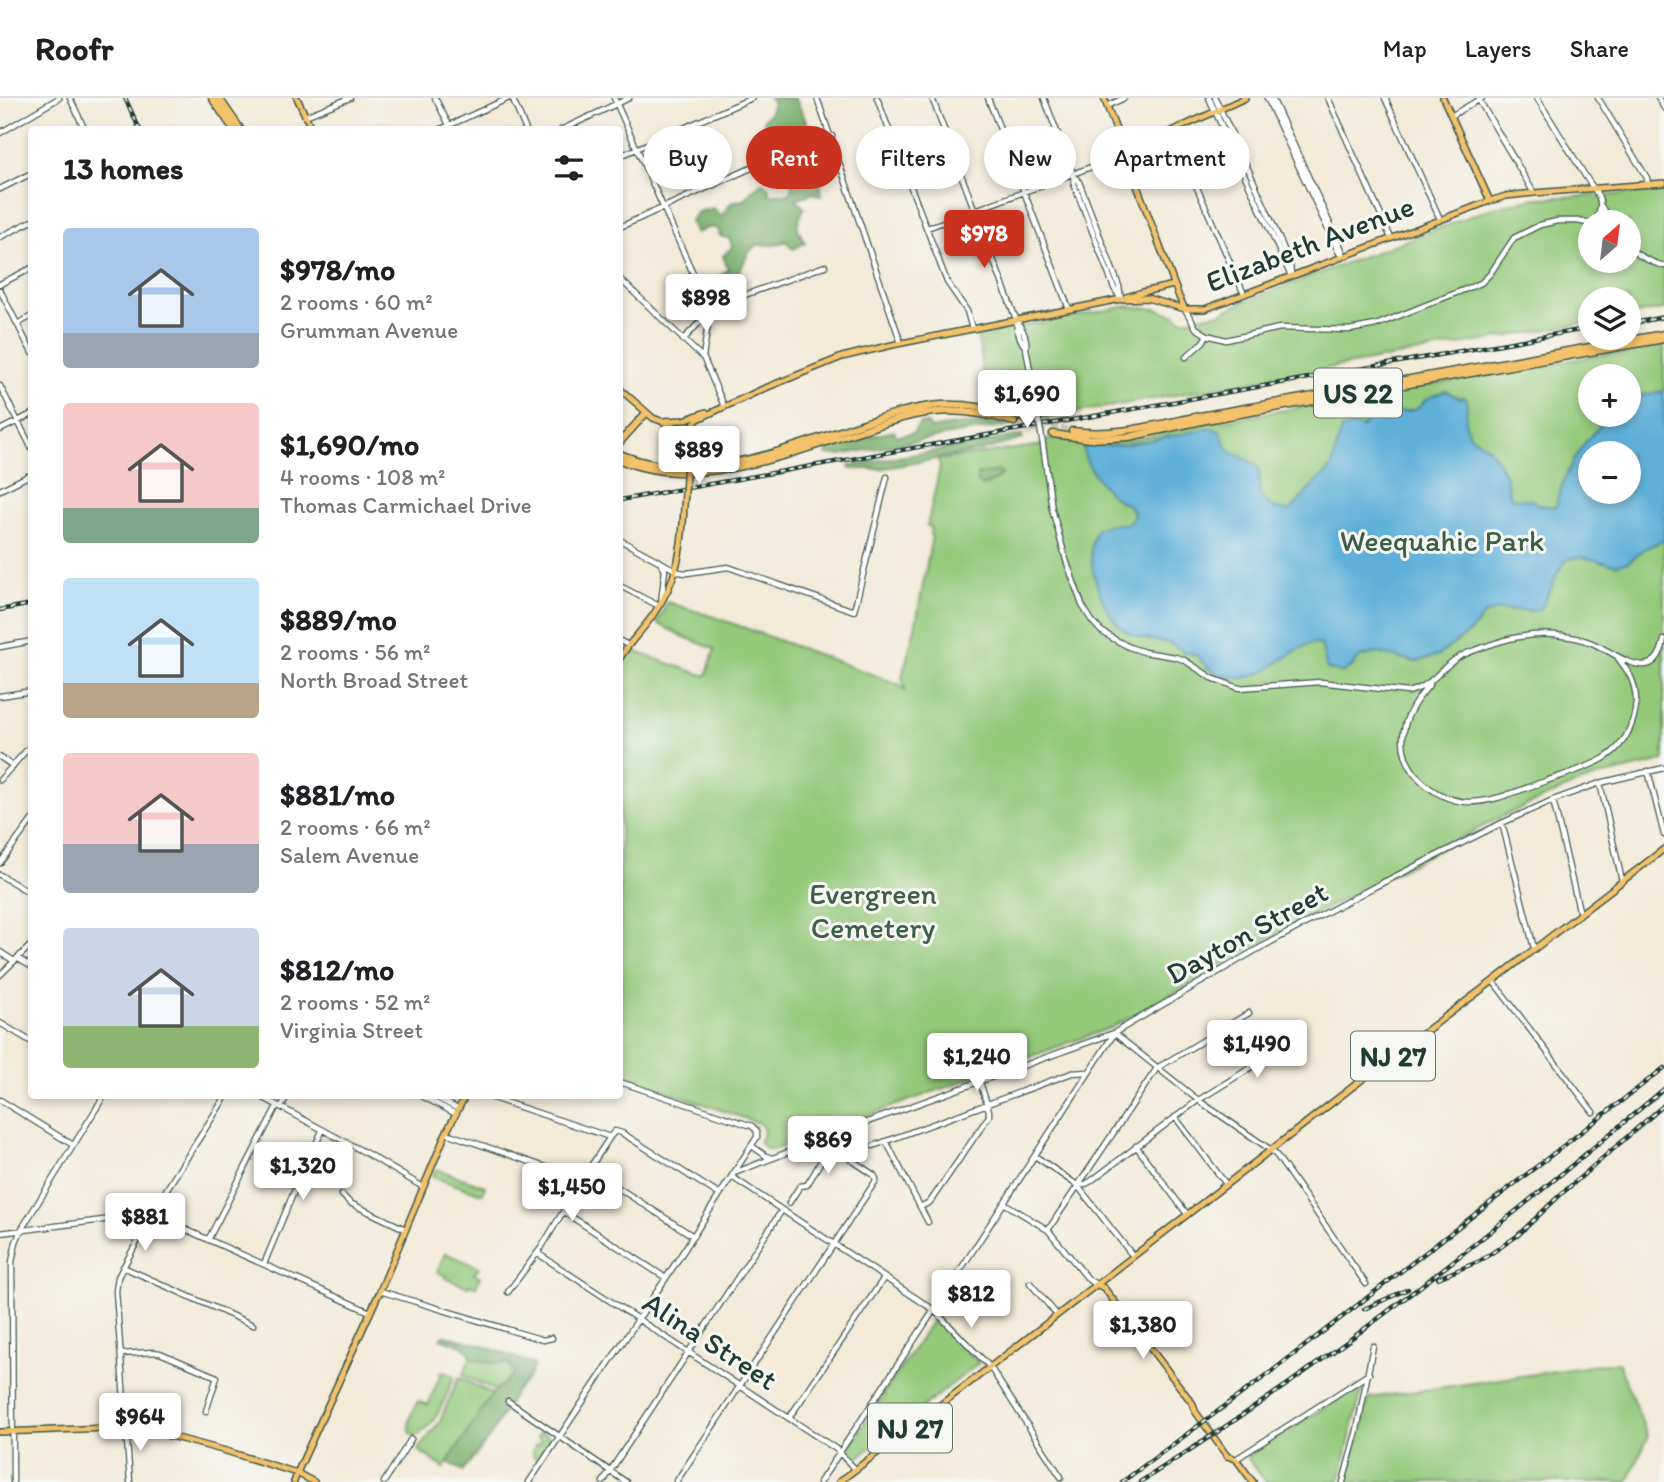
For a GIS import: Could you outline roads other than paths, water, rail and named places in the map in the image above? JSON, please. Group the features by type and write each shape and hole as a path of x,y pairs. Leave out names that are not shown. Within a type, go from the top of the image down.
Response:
{"highway":[{"path":"212,98 231,126"},
{"path":"219,98 239,126"},
{"name":"US 22","path":"1072,431 1128,431 1199,416 1664,334"},
{"name":"US 22","path":"1053,434 1090,439 1129,437 1206,420 1664,339"},
{"path":"623,455 643,463 666,467 715,465 763,455 907,410 939,405 980,407 1026,419"},
{"path":"623,461 661,472 699,472 768,460 919,414 966,412 1014,422"},
{"path":"623,439 646,413"}],"main road":[{"path":"297,98 310,126"},
{"path":"1104,98 1114,126"},
{"path":"1183,126 1245,98"},
{"path":"1443,98 1490,201"},
{"name":"Elizabeth Avenue","path":"712,411 836,359 901,343 1121,299 1147,299 1185,309 1205,309 1506,196 1664,183"},
{"path":"1138,189 1185,309"},
{"path":"1121,299 1174,285"},
{"path":"623,392 657,421 689,432"},
{"path":"657,421 684,420 712,411"},
{"path":"623,653 660,604 677,570 682,544 689,432 696,421 712,411"},
{"name":"NJ 27","path":"839,1482 1664,849"},
{"path":"295,1482 446,1133 464,1099"},
{"path":"1096,1284 1104,1289 1193,1404 1195,1411 1227,1456 1236,1459 1253,1482"},
{"path":"0,1432 136,1427 226,1451 297,1473 314,1482"}],"street":[{"path":"0,133 59,98"},
{"path":"70,98 83,126"},
{"path":"305,116 350,98"},
{"path":"435,98 449,125 510,98 524,126"},
{"path":"568,126 615,101 629,98"},
{"path":"623,155 752,98"},
{"path":"817,98 828,126"},
{"path":"877,98 947,282 967,311 972,329"},
{"path":"932,98 1026,348 1052,509 1066,560 1082,605 1091,621 1101,631 1129,647 1184,660 1212,678 1239,688 1320,682 1403,693 1414,691 1433,681"},
{"path":"988,98 1069,309"},
{"path":"1044,98 1055,126"},
{"path":"1107,106 1124,98"},
{"path":"1209,98 1218,110"},
{"path":"1214,98 1291,276"},
{"path":"1270,98 1342,250 1342,257"},
{"path":"1328,98 1391,238"},
{"path":"1385,98 1440,219"},
{"path":"1537,98 1599,194 1604,210"},
{"path":"1598,98 1647,178 1648,185"},
{"path":"1658,98 1664,108"},
{"path":"1451,116 1481,99 1534,193"},
{"path":"615,101 710,311 702,357"},
{"path":"842,166 901,343"},
{"path":"623,226 746,170"},
{"path":"0,189 28,175"},
{"path":"1076,178 1105,257 1119,286 1121,299"},
{"path":"927,228 1030,189"},
{"path":"1197,189 1244,295"},
{"path":"1599,210 1601,206"},
{"path":"1185,309 1196,328 1207,335 1226,340 1280,328 1349,330 1376,325 1481,283 1514,238 1540,225 1564,220 1578,221"},
{"path":"0,237 28,223"},
{"path":"1642,258 1664,266"},
{"path":"683,340 710,311 742,296 825,266"},
{"path":"0,284 28,270"},
{"path":"623,282 702,357 724,406"},
{"path":"0,290 28,345"},
{"path":"17,324 28,318"},
{"path":"1186,357 1207,335"},
{"path":"0,386 28,441"},
{"path":"0,430 28,416"},
{"path":"1,488 28,476"},
{"path":"623,542 687,573 728,567 854,611 887,477"},
{"path":"623,587 660,604 665,570 658,561"},
{"path":"1617,656 1634,688 1634,716 1630,729 1608,756 1495,799 1471,802 1436,793 1423,783 1410,767 1403,745 1404,729 1412,706 1456,659 1517,636 1545,635 1567,636 1591,642 1632,663 1648,665 1660,655 1664,640"},
{"path":"0,647 28,642"},
{"path":"623,642 628,645"},
{"path":"0,696 28,692"},
{"path":"1403,693 1412,706"},
{"path":"0,780 28,749"},
{"path":"0,757 13,766"},
{"name":"Dayton Street","path":"733,1175 773,1158 828,1142 848,1129 1114,1033 1256,950 1502,823 1600,783 1664,768"},
{"path":"1648,771 1664,835"},
{"path":"1600,783 1622,881"},
{"path":"1553,800 1580,914"},
{"path":"1502,823 1535,948"},
{"path":"0,863 28,825"},
{"path":"0,875 28,892"},
{"path":"0,975 28,948"},
{"path":"0,952 28,965"},
{"path":"1493,981 1593,1112"},
{"path":"1048,1230 1157,1068 1249,1013"},
{"path":"0,1023 28,1040"},
{"path":"820,1482 1114,1033 1198,1100 1271,1150 1366,1284"},
{"path":"1077,1185 1091,1181 1198,1100 1302,1036"},
{"path":"873,1146 1072,1073 1089,1072"},
{"path":"920,1207 930,1202 989,1116 980,1082"},
{"path":"529,1482 666,1278 758,1134 755,1128 749,1125 623,1083"},
{"path":"13,1482 12,1262 16,1242 102,1099"},
{"path":"130,1482 116,1291 118,1277 151,1214 224,1099"},
{"path":"265,1099 423,1187"},
{"path":"208,1240 285,1099"},
{"path":"429,1099 457,1112"},
{"path":"438,1099 457,1112"},
{"path":"496,1099 610,1136"},
{"path":"0,1100 73,1145"},
{"path":"1175,1117 1226,1184"},
{"path":"264,1264 322,1130"},
{"path":"508,1292 537,1253 615,1131 720,1195"},
{"path":"446,1133 583,1180"},
{"path":"886,1141 928,1222"},
{"path":"676,1482 876,1179 828,1142 821,1163 807,1185 800,1186 789,1203"},
{"path":"752,1146 773,1158"},
{"path":"1136,1146 1187,1214"},
{"path":"1035,1156 1077,1185 1133,1256"},
{"path":"589,1169 693,1236"},
{"path":"733,1175 934,1310 990,1367 1061,1478"},
{"path":"342,1195 350,1203 405,1229"},
{"path":"1004,1203 1048,1230 1089,1280 1096,1284"},
{"path":"603,1482 782,1210"},
{"path":"564,1212 666,1278"},
{"path":"0,1233 151,1214 370,1312"},
{"name":"Alina Street","path":"537,1253 840,1452 855,1469"},
{"path":"123,1268 253,1325"},
{"path":"789,1418 884,1278"},
{"path":"1030,1283 1057,1315"},
{"path":"380,1290 543,1340 552,1338"},
{"path":"1343,1482 1357,1430 1373,1346"},
{"path":"121,1354 160,1353 217,1377 206,1411"},
{"path":"1236,1459 1369,1374"},
{"path":"508,1401 626,1482"},
{"path":"384,1482 411,1439"}],"water":[{"path":"1446,391 1467,399 1468,432 1487,447 1496,459 1505,474 1512,498 1533,500 1539,505 1556,507 1559,493 1578,453 1578,504 1641,504 1641,441 1587,441 1599,427 1641,427 1641,395 1664,391 1664,540 1646,548 1628,562 1617,565 1582,557 1568,559 1559,570 1542,607 1535,611 1497,610 1484,615 1472,630 1439,655 1416,662 1377,653 1360,657 1352,667 1340,673 1327,669 1321,645 1313,644 1297,650 1257,674 1229,677 1211,670 1197,656 1170,644 1132,635 1112,617 1097,584 1092,561 1092,543 1097,529 1107,525 1126,524 1134,515 1095,475 1084,455 1083,449 1087,446 1124,445 1211,428 1221,433 1231,451 1257,467 1260,477 1259,495 1273,507 1290,511 1332,466 1341,429 1357,426 1362,428 1373,413 1416,409 1427,399"}],"tunnel":[{"path":"1026,419 1072,431"},
{"path":"1014,422 1053,434"}],"railway":[{"path":"125,98 138,126"},
{"path":"1641,322 1664,317"},
{"path":"623,499 1578,330"},
{"path":"0,610 28,605"},
{"path":"1122,1482 1271,1372 1664,1068"},
{"path":"1140,1482 1276,1392 1396,1305 1664,1089"},
{"path":"1438,1278 1480,1261 1517,1236 1664,1105"},
{"path":"1364,1309 1408,1289"}],"park label":[{"name":"Weequahic Park","path":"1442,541"},
{"name":"Evergreen Cemetery","path":"873,911"}]}
